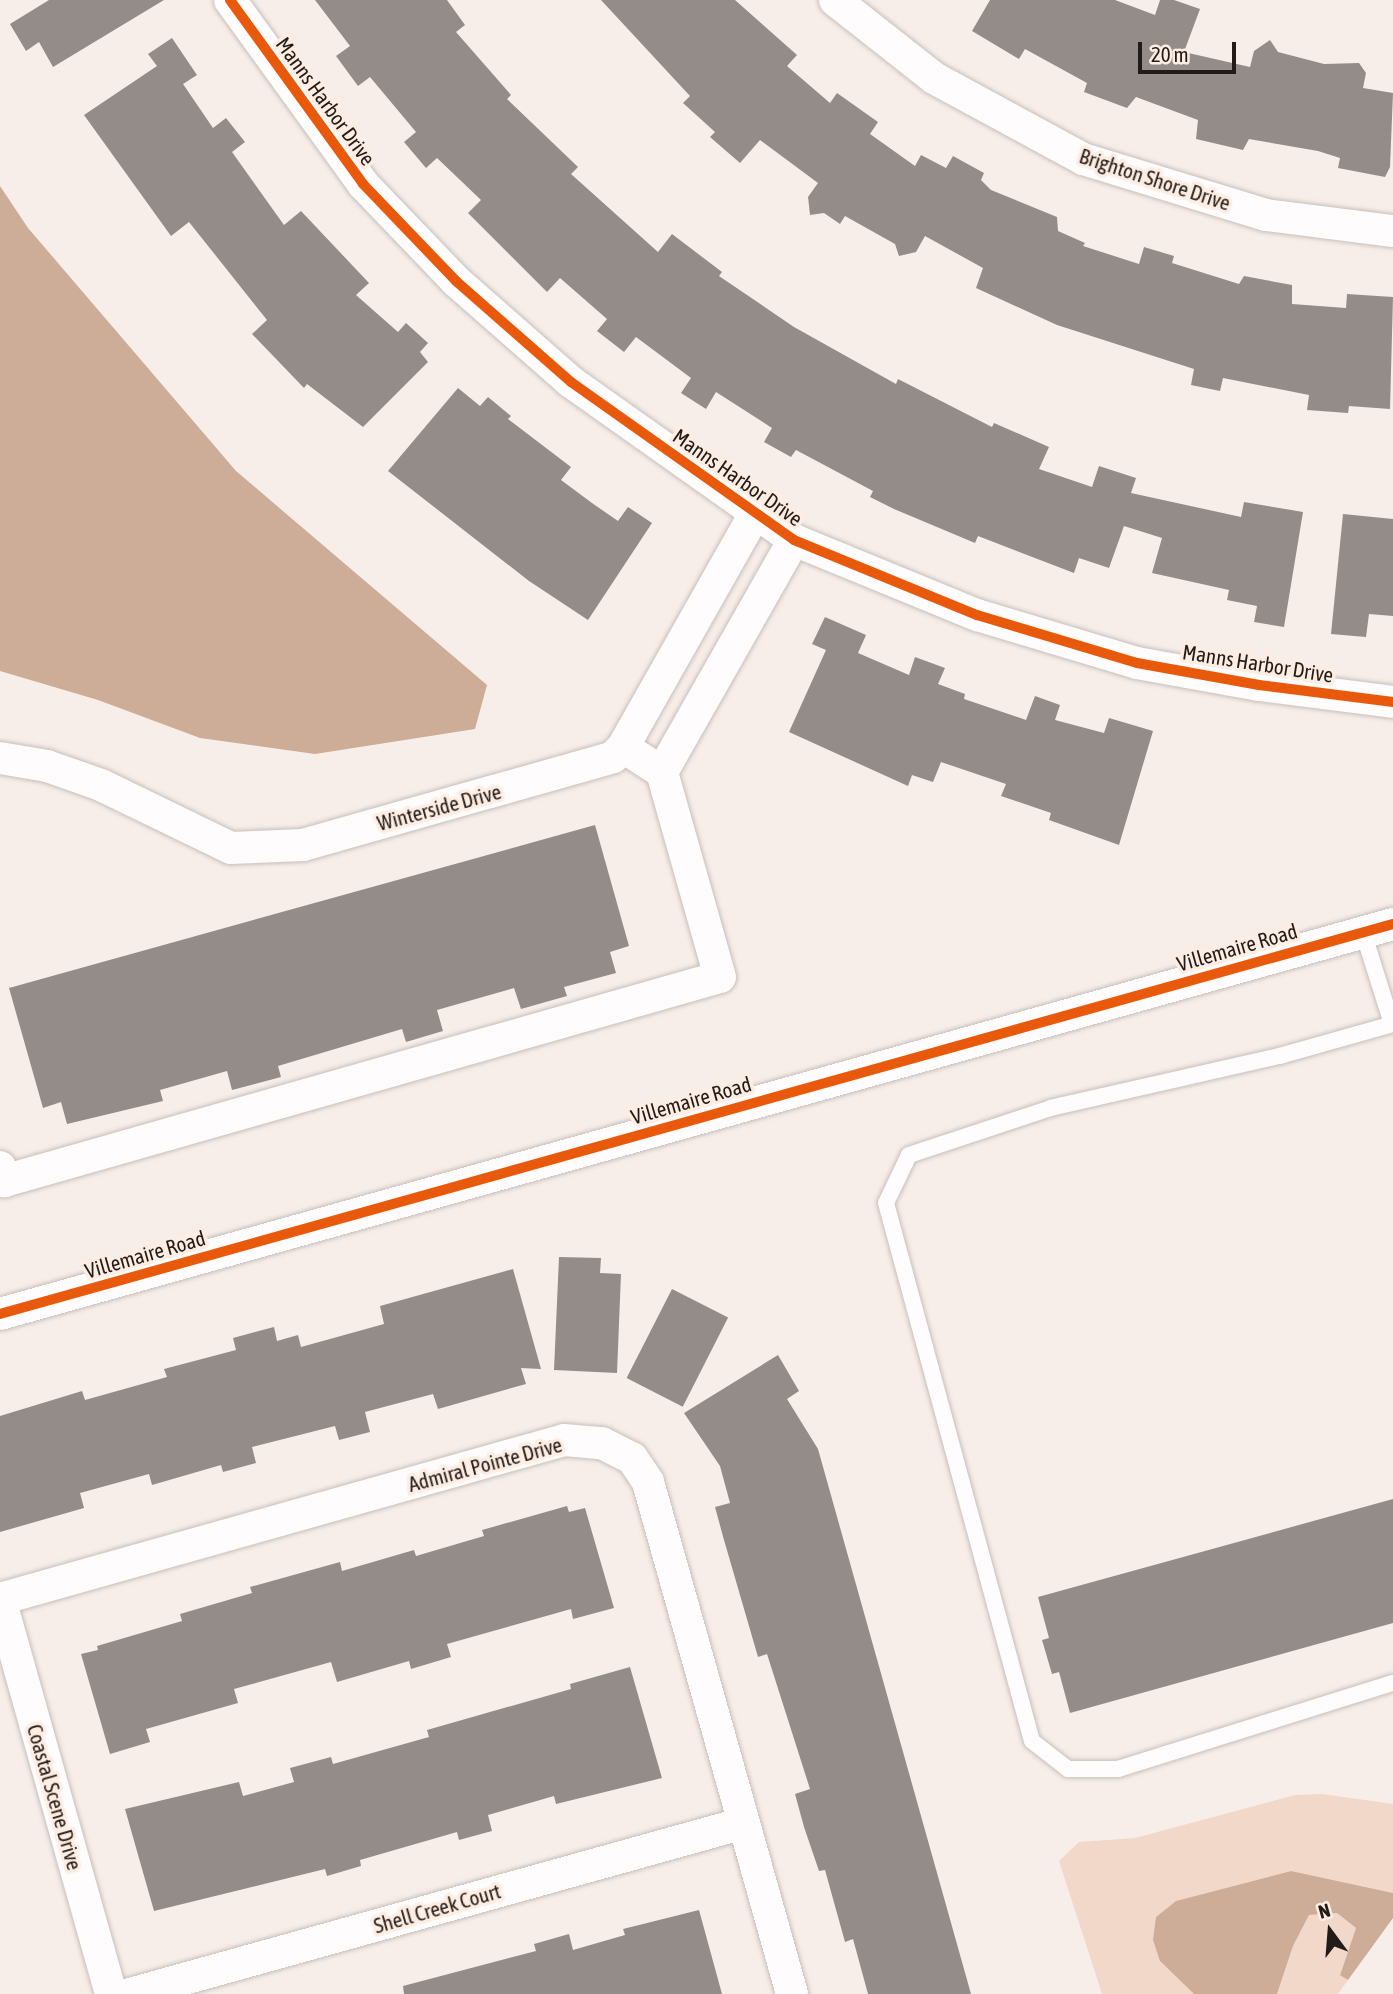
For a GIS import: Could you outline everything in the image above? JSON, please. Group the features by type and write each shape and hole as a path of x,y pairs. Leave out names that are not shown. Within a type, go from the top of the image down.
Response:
{"street":[{"name":"Manns Harbor Drive","path":"230,0 363,184 456,281 571,382 754,515 794,540 976,615 1137,663 1259,685 1393,702"},
{"name":"Brighton Shore Drive","path":"835,0 934,78 1083,159 1266,215 1393,232"},
{"path":"0,1167 4,1181 720,977 662,772 623,747 754,515"},
{"path":"662,772 794,540"},
{"name":"Winterside Drive","path":"0,758 47,766 101,785 231,848 303,845 556,775 613,757 623,747"},
{"name":"Villemaire Road","path":"0,1314 1393,924"},
{"name":"Admiral Pointe Drive","path":"0,1599 564,1440 602,1443 632,1458 648,1482 792,1994"},
{"name":"Coastal Scene Drive","path":"0,1599 111,1994"},
{"name":"Shell Creek Court","path":"130,1994 744,1823"}],"lane":[{"path":"1363,932 1392,1024 1279,1056 1051,1108 909,1155 886,1203 1032,1741 1068,1769 1118,1769 1393,1684"}],"shaded area":[{"path":"0,186 28,228 236,471 487,685 475,729 315,754 200,738 98,700 0,671"},
{"path":"1322,1794 1393,1804 1393,1893 1291,1871 1176,1901 1156,1917 1160,1961 1194,1994 1102,1994 1059,1861 1079,1842 1135,1838 1295,1795"},
{"path":"1291,1871 1393,1893 1393,1918 1348,1980 1340,1975 1356,1928 1337,1913 1309,1915 1293,1946 1277,1994 1194,1994 1160,1961 1153,1940 1156,1917 1176,1901"},
{"path":"1337,1913 1356,1928 1340,1974 1348,1980 1338,1994 1277,1994 1293,1946 1309,1915"}],"building":[{"path":"49,0 164,0 53,67 39,42 26,51 10,24"},
{"path":"315,0 447,0 465,25 456,32 511,95 507,99 578,167 571,174 658,252 672,234 722,272 719,276 794,327 896,384 898,379 992,427 994,423 1049,447 1039,469 1092,487 1099,466 1136,478 1131,493 1241,517 1244,502 1303,512 1284,627 1254,622 1257,606 1227,600 1229,590 1152,573 1162,538 1124,526 1109,568 1079,558 1074,573 978,536 975,543 894,509 870,497 873,491 796,450 791,457 764,442 772,428 716,392 706,409 681,393 691,378 636,337 624,352 597,331 607,319 560,278 547,292 468,213 481,200 437,158 426,168 404,142 416,132 370,77 358,86 336,56 350,46"},
{"path":"601,0 735,0 797,55 787,66 830,103 837,93 878,122 870,134 915,166 921,155 946,168 953,156 984,173 981,180 991,190 1057,217 1058,231 1085,243 1083,246 1139,264 1144,247 1174,256 1172,263 1239,284 1244,276 1292,285 1292,304 1346,308 1347,294 1393,297 1390,409 1349,406 1348,413 1307,410 1309,395 1223,378 1220,391 1191,385 1194,369 1057,325 976,288 983,268 925,236 916,252 899,256 895,244 845,216 840,224 824,213 810,215 808,197 818,183 760,140 740,163 710,137 715,132 683,103 690,96"},
{"path":"990,0 1115,0 1155,15 1160,0 1174,0 1200,9 1184,52 1250,67 1254,51 1270,40 1278,52 1324,64 1359,63 1366,73 1363,88 1393,93 1390,167 1385,177 1338,168 1340,158 1318,151 1249,139 1243,150 1196,139 1198,120 1136,97 1127,108 1084,92 1087,83 1025,49 1019,59 972,31"},
{"path":"172,38 197,75 183,84 213,128 226,118 245,142 232,152 284,225 301,211 369,283 356,295 398,332 406,323 428,343 420,352 428,362 363,427 307,384 304,388 252,334 267,320 189,222 171,236 84,115 157,66 148,54"},
{"path":"458,388 480,406 488,397 511,416 508,419 571,467 561,480 592,503 618,521 628,507 652,523 588,620 529,581 388,471"},
{"path":"1343,514 1393,519 1393,616 1369,614 1366,637 1331,634"},
{"path":"825,617 866,635 858,653 909,675 915,657 945,668 938,684 965,694 964,699 1026,720 1035,696 1060,705 1055,720 1104,733 1109,718 1153,731 1119,845 1049,820 1051,813 1001,796 1006,784 941,762 933,782 912,775 908,786 789,732 826,650 812,644"},
{"path":"595,825 629,946 610,952 616,973 564,987 567,996 521,1009 514,988 437,1010 443,1031 406,1042 402,1029 278,1066 281,1077 232,1090 227,1071 160,1090 163,1101 67,1124 61,1102 43,1108 9,988"},
{"path":"559,1257 601,1258 600,1273 621,1274 617,1373 554,1370"},
{"path":"513,1269 541,1369 521,1368 526,1384 438,1409 433,1394 365,1412 370,1432 339,1440 335,1426 252,1447 256,1463 223,1472 221,1465 152,1485 149,1474 80,1493 84,1508 0,1532 0,1416 82,1391 85,1400 167,1377 164,1369 236,1350 233,1338 274,1327 277,1341 298,1335 301,1347 384,1324 380,1306"},
{"path":"672,1289 728,1318 683,1407 627,1378"},
{"path":"778,1355 799,1391 787,1399 818,1449 971,1994 868,1994 853,1939 845,1942 825,1870 819,1871 804,1827 795,1794 810,1789 767,1654 758,1657 724,1540 715,1507 730,1503 720,1466 684,1413"},
{"path":"1393,1499 1393,1623 1070,1713 1059,1672 1052,1674 1042,1640 1049,1638 1038,1597"},
{"path":"567,1506 569,1512 585,1508 614,1608 573,1619 571,1609 447,1644 451,1657 411,1669 409,1661 337,1682 331,1662 234,1689 238,1703 146,1729 150,1742 110,1754 81,1654 98,1650 97,1646 182,1621 180,1614 252,1593 250,1587 340,1562 342,1571 414,1550 416,1556 484,1536 482,1530"},
{"path":"630,1667 662,1778 556,1804 554,1796 488,1815 492,1831 459,1840 457,1832 360,1860 361,1866 327,1876 325,1869 154,1911 125,1809 239,1782 243,1796 294,1782 290,1768 331,1757 333,1764 429,1737 427,1730 571,1689 570,1684"},
{"path":"699,1910 722,1994 404,1994 403,1986 536,1951 534,1944 569,1934 573,1950 625,1935 623,1929"}],"cycle path":[{"path":"230,0 363,184 456,281 571,382 794,540 977,615 1137,663 1259,685 1393,702"},
{"path":"0,1314 1393,924"}]}
